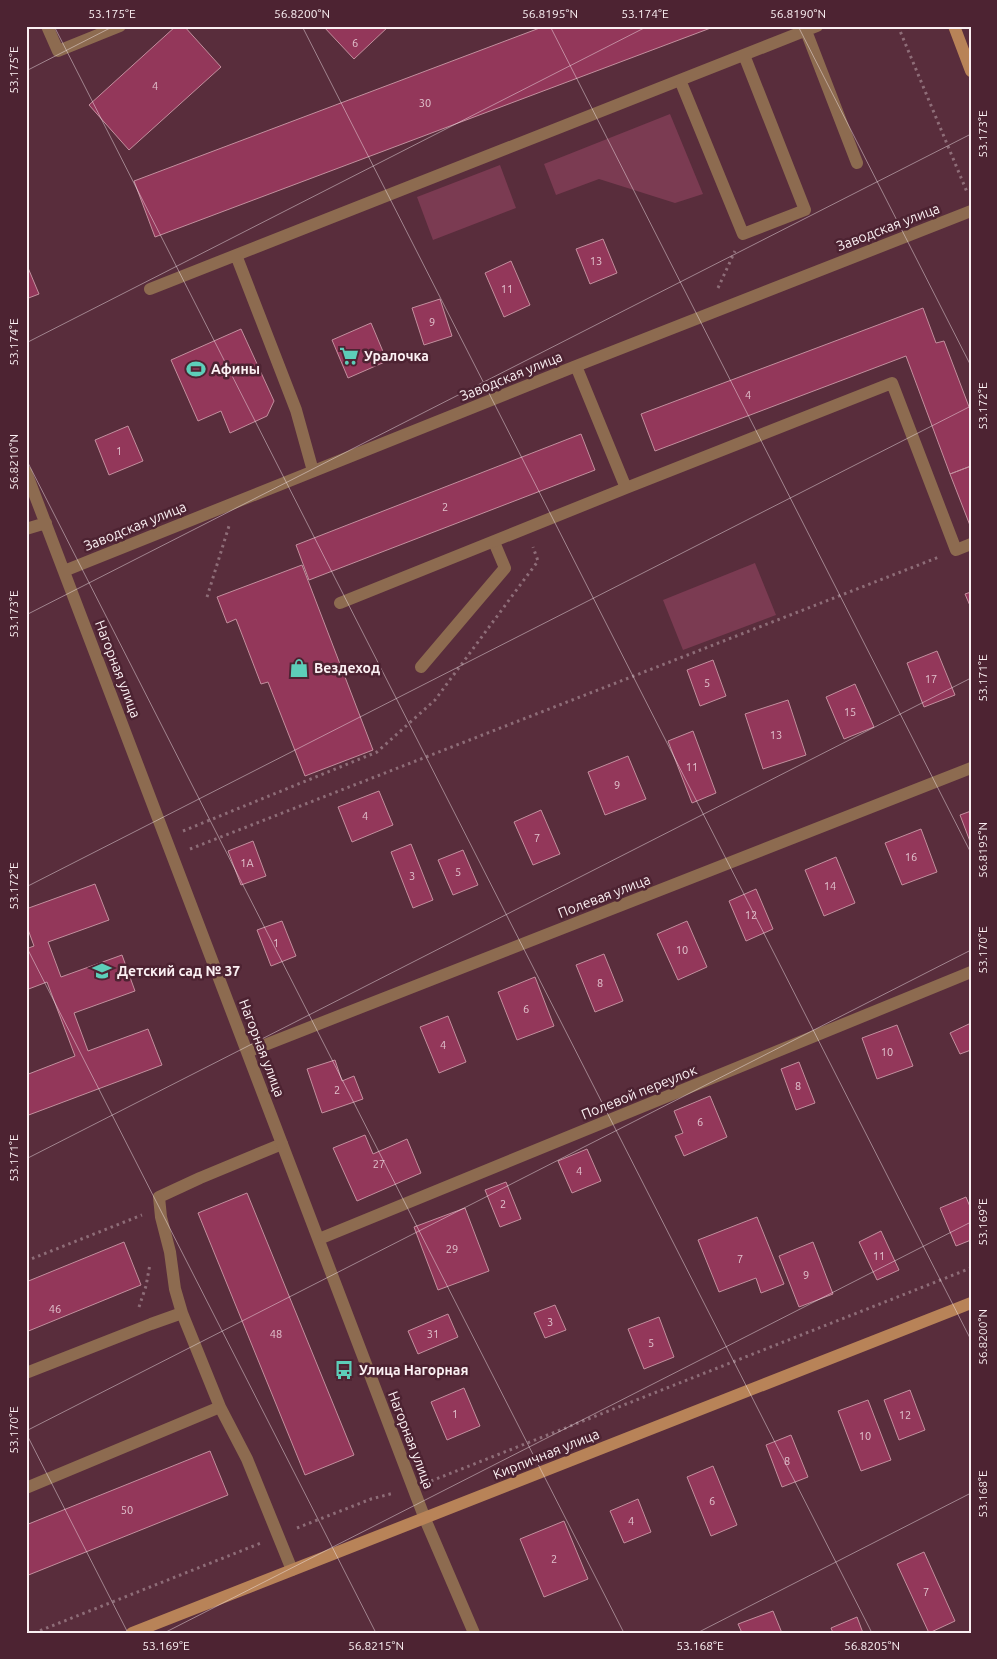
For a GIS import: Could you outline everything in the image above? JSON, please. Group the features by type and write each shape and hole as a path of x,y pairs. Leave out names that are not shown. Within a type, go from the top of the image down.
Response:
{"street":[{"path":"47,26 58,51 120,26"},
{"path":"954,26 971,71"},
{"path":"150,289 811,28 857,163"},
{"path":"680,80 743,234 805,210 744,55"},
{"name":"Заводская улица","path":"64,571 576,366 971,211"},
{"path":"236,255 296,410 313,471"},
{"path":"576,366 626,488"},
{"path":"340,603 892,383 956,550 971,544"},
{"name":"Нагорная улица","path":"26,472 413,1488 474,1633"},
{"path":"26,529 46,523"},
{"path":"421,667 505,568 494,542"},
{"name":"Полевая улица","path":"247,1052 971,768"},
{"name":"Полевой переулок","path":"319,1239 971,972"},
{"path":"282,1144 159,1197 175,1289 182,1313 220,1407 248,1459 292,1570"},
{"name":"Кирпичная улица","path":"132,1633 971,1303"},
{"path":"26,1373 182,1313"},
{"path":"26,1488 220,1407"}],"path":[{"path":"898,26 971,201"},
{"path":"706,315 743,234"},
{"path":"207,597 237,501"},
{"path":"166,838 377,752 435,700 538,561 527,529"},
{"path":"173,856 956,550"},
{"path":"26,1261 160,1207"},
{"path":"131,1332 146,1286 151,1260"},
{"path":"34,1633 372,1499 413,1488 971,1268"}],"shaded area":[{"path":"670,114 703,194 675,203 599,179 556,195 544,164"},
{"path":"500,165 516,208 433,240 417,197"},
{"path":"755,563 776,615 683,650 663,600"}],"building":[{"path":"176,26 184,26 221,67 129,150 89,105"},
{"path":"323,26 389,26 354,59"},
{"path":"545,26 716,26 155,237 134,181"},
{"path":"603,239 617,273 590,284 576,249"},
{"path":"511,261 530,305 504,317 485,273"},
{"path":"26,263 39,294 26,299"},
{"path":"440,299 452,336 424,345 412,308"},
{"path":"923,308 936,343 944,341 971,412 971,466 950,474 906,356 655,451 641,414"},
{"path":"371,323 387,361 348,378 332,340"},
{"path":"241,329 274,401 267,416 230,433 221,411 198,421 171,360"},
{"path":"128,426 143,461 109,475 95,440"},
{"path":"581,434 595,470 309,580 296,545"},
{"path":"971,466 971,528 950,474"},
{"path":"302,565 373,750 305,776 268,682 261,684 236,619 227,623 217,597"},
{"path":"971,592 971,608 965,594"},
{"path":"937,651 955,695 924,707 907,663"},
{"path":"713,660 726,696 700,706 687,670"},
{"path":"855,684 874,727 844,739 826,697"},
{"path":"788,700 806,755 763,769 745,714"},
{"path":"693,731 716,793 692,803 668,741"},
{"path":"628,756 646,799 605,815 588,772"},
{"path":"379,791 393,825 352,842 338,807"},
{"path":"541,810 560,854 533,865 514,822"},
{"path":"971,811 971,844 960,815"},
{"path":"921,829 937,872 902,885 885,843"},
{"path":"253,841 266,876 241,885 228,851"},
{"path":"411,844 433,900 413,908 391,852"},
{"path":"463,850 478,885 453,895 438,860"},
{"path":"836,857 855,903 824,916 805,870"},
{"path":"95,884 109,920 48,942 61,977 122,955 135,991 74,1013 88,1051 148,1029 162,1065 26,1116 26,1075 75,1056 47,982 26,990 26,949 34,946 26,924 26,909"},
{"path":"756,889 773,929 746,941 729,901"},
{"path":"282,921 296,956 271,966 257,930"},
{"path":"687,921 707,967 678,980 657,934"},
{"path":"604,954 623,1001 595,1012 576,965"},
{"path":"535,977 554,1026 517,1040 498,992"},
{"path":"448,1016 466,1062 439,1073 420,1027"},
{"path":"971,1023 971,1050 960,1054 950,1033"},
{"path":"897,1025 913,1066 877,1079 862,1038"},
{"path":"335,1060 342,1081 354,1076 363,1099 322,1113 307,1069"},
{"path":"799,1062 815,1103 796,1110 781,1069"},
{"path":"710,1096 727,1137 684,1156 675,1136 683,1133 674,1111"},
{"path":"365,1135 373,1154 407,1139 421,1173 357,1201 333,1148"},
{"path":"587,1149 601,1181 572,1193 558,1161"},
{"path":"506,1182 521,1219 500,1227 485,1190"},
{"path":"247,1193 354,1455 305,1475 198,1213"},
{"path":"966,1197 971,1209 971,1240 956,1246 940,1208"},
{"path":"465,1208 489,1271 438,1290 414,1227"},
{"path":"757,1217 784,1284 761,1293 756,1278 719,1292 698,1240"},
{"path":"881,1231 899,1270 877,1280 859,1242"},
{"path":"124,1242 141,1285 26,1332 26,1282"},
{"path":"813,1242 833,1294 799,1307 779,1256"},
{"path":"555,1305 566,1330 545,1338 534,1313"},
{"path":"448,1314 458,1337 418,1354 408,1331"},
{"path":"659,1317 674,1357 644,1369 628,1329"},
{"path":"464,1388 480,1426 447,1440 431,1402"},
{"path":"910,1390 925,1430 899,1440 884,1400"},
{"path":"868,1400 891,1460 861,1471 838,1411"},
{"path":"791,1435 808,1477 782,1487 766,1445"},
{"path":"210,1451 228,1495 26,1576 26,1525"},
{"path":"713,1466 737,1525 711,1536 687,1477"},
{"path":"638,1499 651,1532 624,1543 610,1511"},
{"path":"564,1521 588,1579 544,1597 520,1539"},
{"path":"924,1552 955,1621 929,1633 897,1564"},
{"path":"773,1611 782,1633 742,1633 738,1624"},
{"path":"857,1617 863,1633 833,1633 831,1628"}],"place":[{"name":"Уралочка","path":"349,356"},
{"name":"Афины","path":"196,369"},
{"name":"Вездеход","path":"299,668"},
{"name":"Детский сад № 37","path":"102,971"},
{"name":"Улица Нагорная","path":"344,1370"}]}
